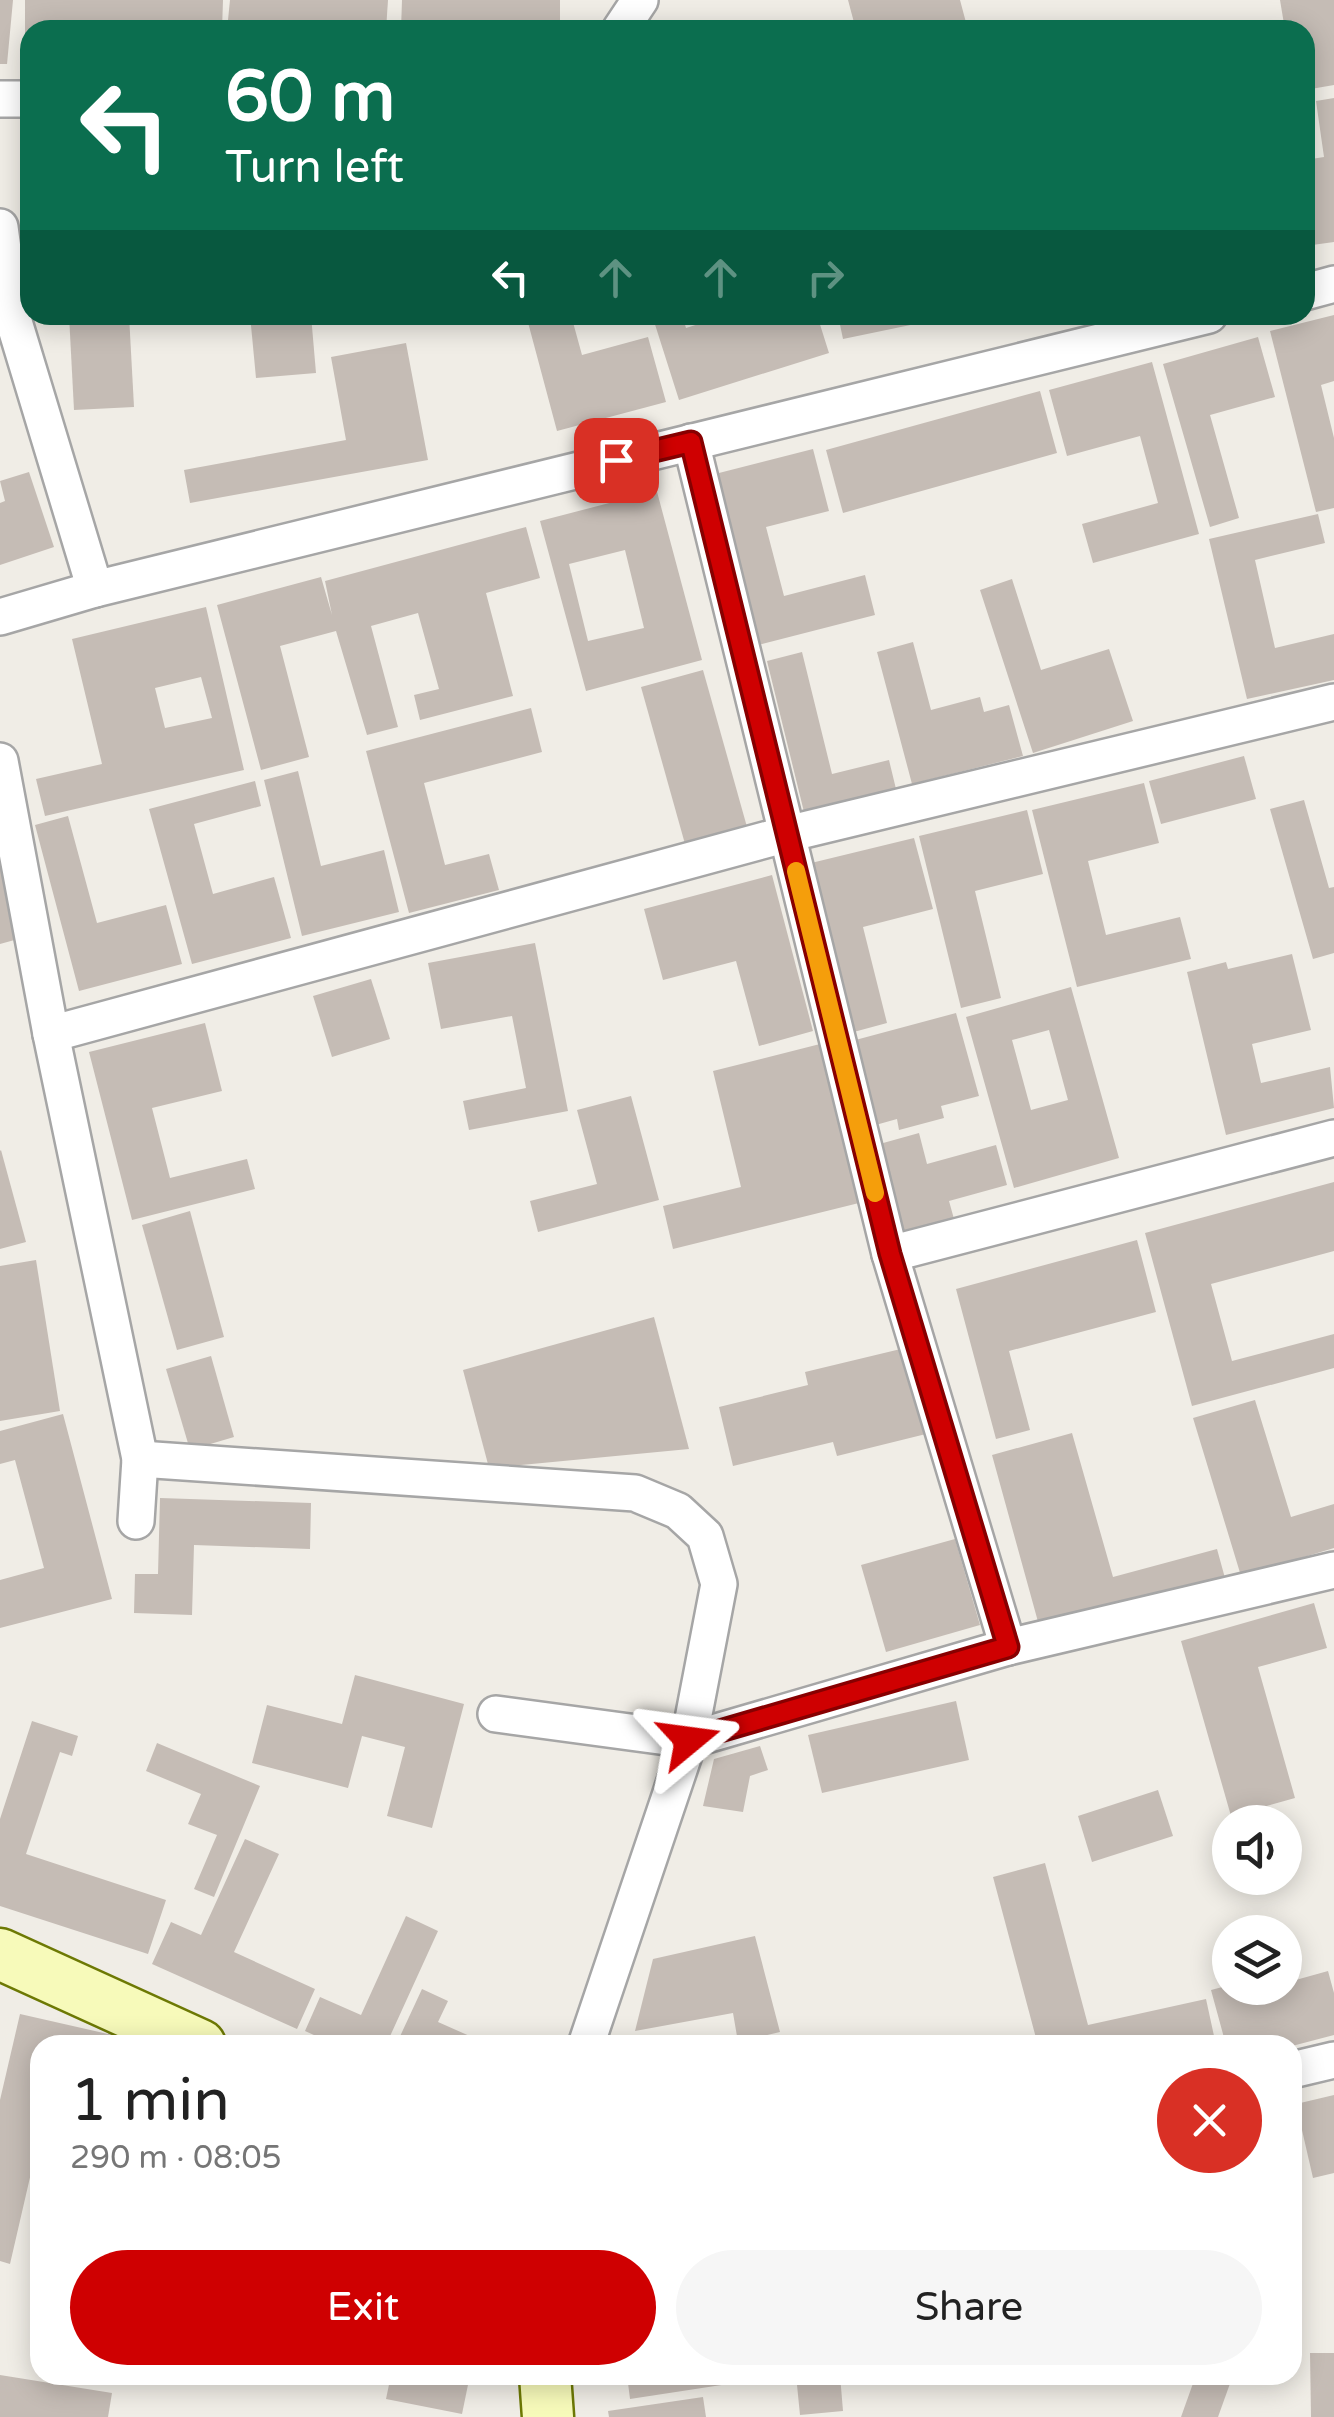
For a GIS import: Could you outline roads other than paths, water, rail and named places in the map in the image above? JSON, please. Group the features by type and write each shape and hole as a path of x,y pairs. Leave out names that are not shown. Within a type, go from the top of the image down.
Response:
{"street":[{"path":"0,228 12,315 95,589"},
{"path":"0,617 95,589 1168,325"},
{"path":"691,442 890,1254 1008,1647"},
{"path":"52,1034 786,834 1334,702"},
{"path":"0,761 140,1459 136,1521"},
{"path":"890,1254 1334,1138"},
{"path":"140,1459 634,1493 678,1510 705,1536 720,1584 689,1740 589,2035"},
{"path":"496,1714 689,1740 1008,1647 1334,1570"},
{"path":"0,1954 178,2035"},
{"path":"1302,2068 1334,2060"},
{"path":"545,2385 548,2417"}]}
